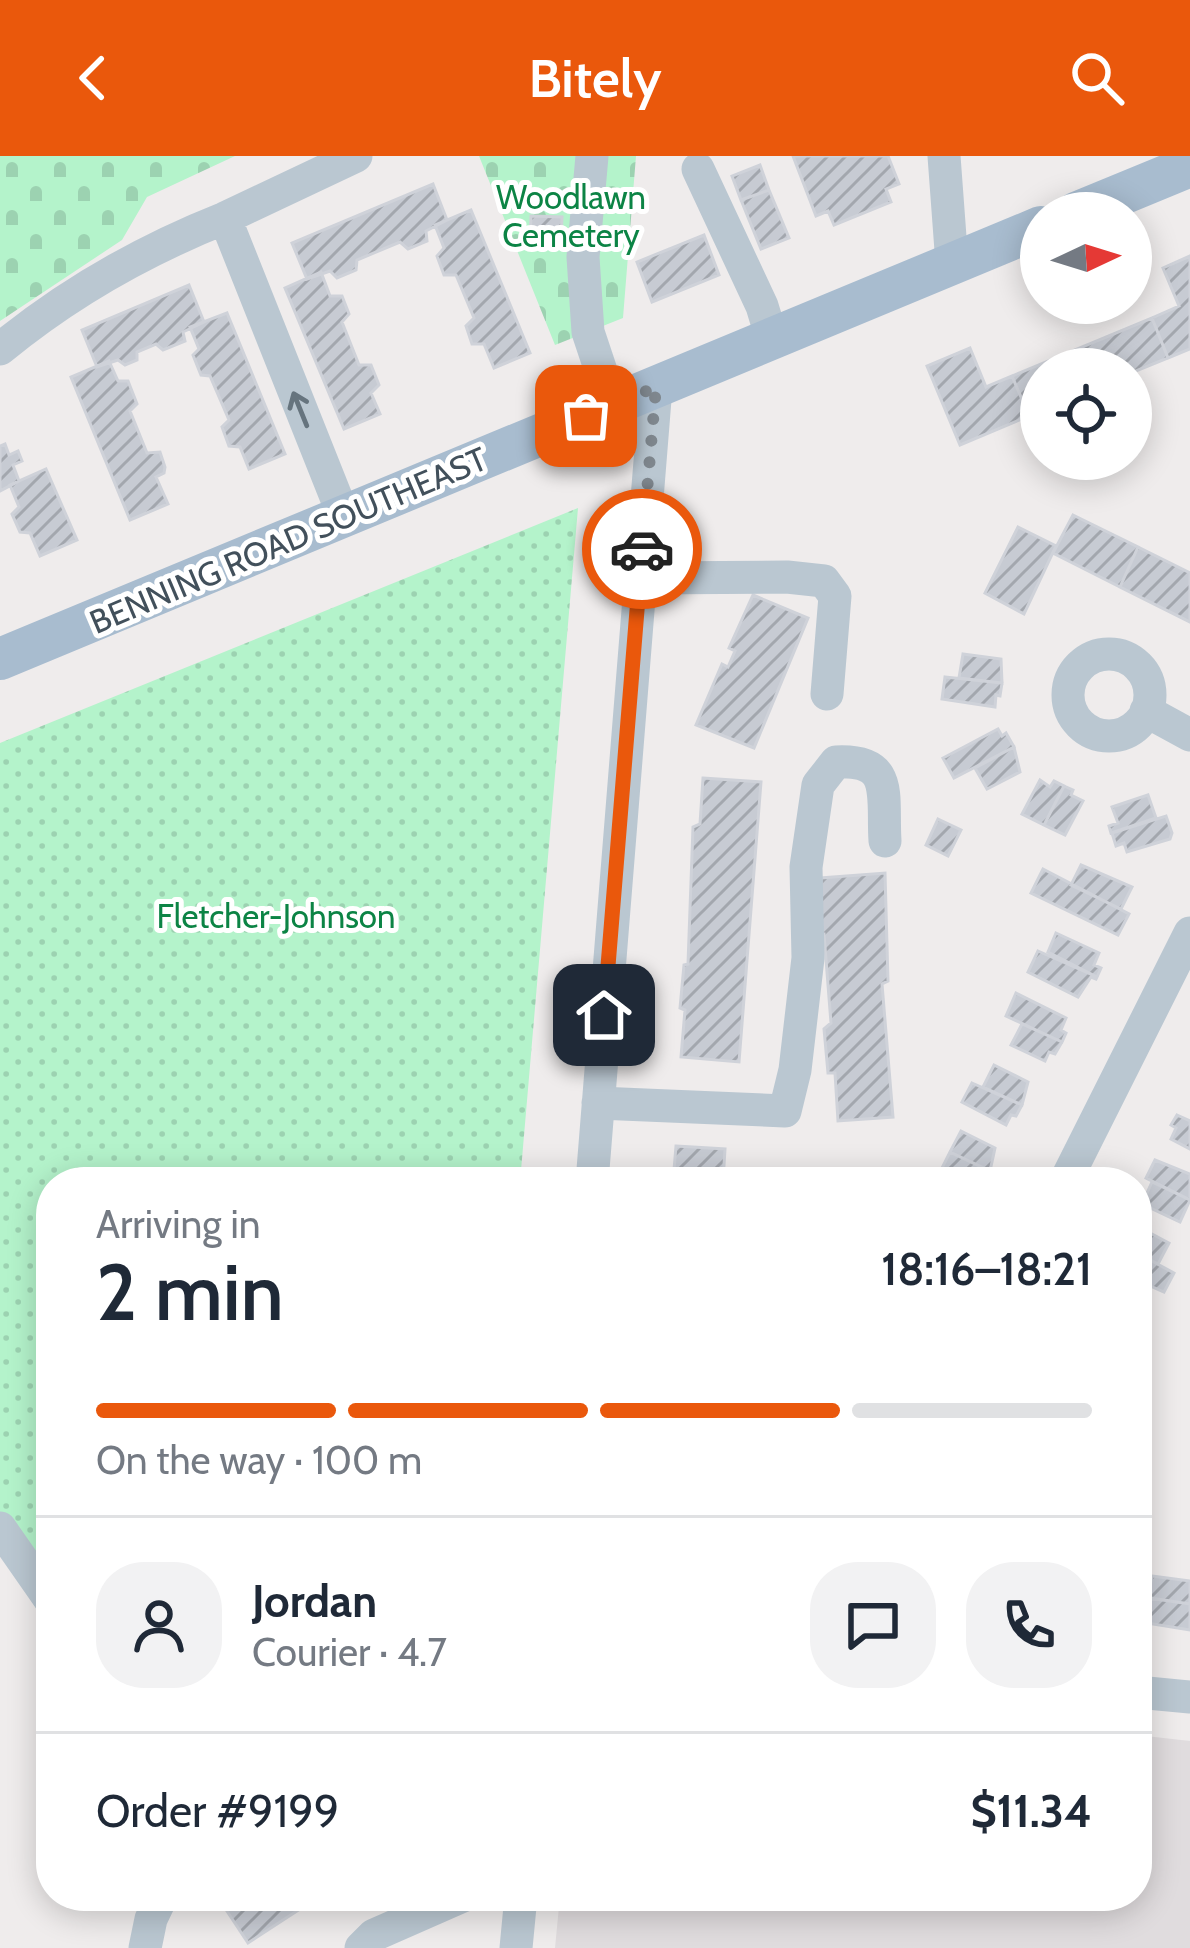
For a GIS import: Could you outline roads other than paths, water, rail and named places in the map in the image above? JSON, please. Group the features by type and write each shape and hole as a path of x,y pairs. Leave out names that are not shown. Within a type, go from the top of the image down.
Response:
{"main road":[{"path":"1127,192 1190,166"},
{"name":"BENNING ROAD SOUTHEAST","path":"0,659 1020,236"}],"street":[{"path":"0,349 34,321 161,243 356,156"},
{"path":"592,156 583,257 588,332 612,404"},
{"path":"944,156 952,264"},
{"path":"698,169 762,306 772,339"},
{"path":"225,218 344,517"},
{"path":"593,1167 656,387"},
{"path":"640,578 824,581 835,596 826,694"},
{"path":"1146,711 1190,735"},
{"path":"598,1103 785,1112 795,1070 808,958 806,866 818,785 836,762 864,760 876,770 882,784 885,841"},
{"path":"1073,1167 1190,933"},
{"path":"0,1528 36,1580"},
{"path":"1152,1693 1190,1697"},
{"path":"145,1948 155,1911"},
{"path":"361,1948 374,1935 429,1911"},
{"path":"516,1948 520,1911"}],"park label":[{"name":"Woodlawn Cemetery","path":"571,216"},
{"name":"Fletcher-Johnson","path":"276,916"}]}
